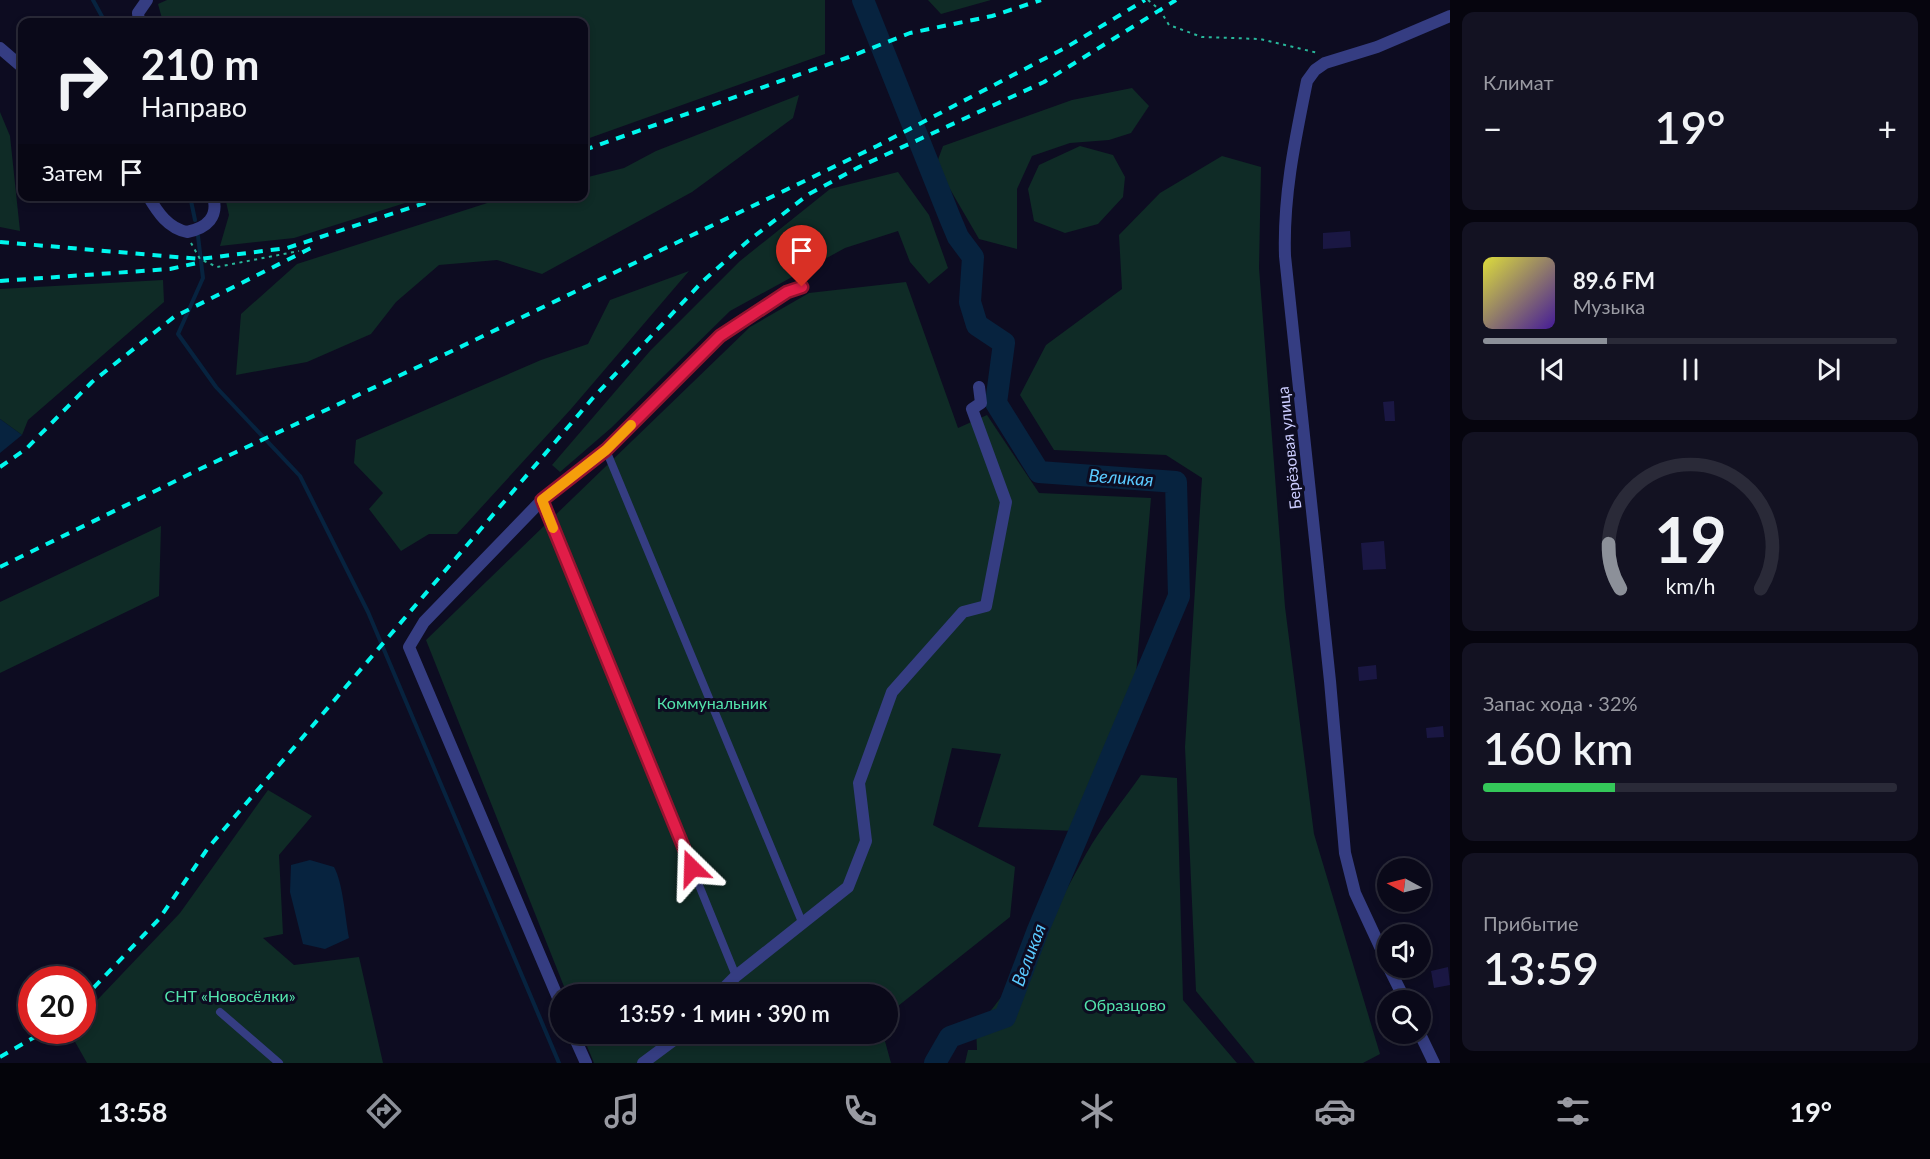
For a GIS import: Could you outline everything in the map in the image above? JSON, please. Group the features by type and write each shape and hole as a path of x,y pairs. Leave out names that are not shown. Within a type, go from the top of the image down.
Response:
{"street":[{"path":"138,18 138,14 147,0"},
{"name":"Берёзовая улица","path":"1377,942 1355,893 1345,853 1330,681 1285,256 1284,218 1288,175 1308,81 1315,70 1450,16"},
{"path":"0,48 18,64"},
{"path":"151,201 157,212 170,224 187,232 203,227 213,219 216,206 214,201"},
{"path":"552,984 409,647 424,622 542,500 606,450 720,336 787,292 802,287"},
{"path":"728,984 848,887 866,841 859,783 892,692 963,612 986,606 1006,502 972,408 981,403 979,387"},
{"path":"577,1044 586,1063"},
{"path":"643,1063 669,1044"},
{"path":"1425,1044 1434,1063"}],"lane":[{"path":"606,450 802,922"},
{"path":"542,500 736,976"},
{"path":"220,1012 279,1063"}],"path":[{"path":"1148,0 1160,10 1169,25 1202,37 1260,39 1338,59"},
{"path":"187,232 200,260 217,267 299,251"}],"green space":[{"path":"167,0 825,0 825,54 588,139 588,18 162,18 158,4"},
{"path":"928,0 991,0 941,14"},
{"path":"1132,88 1149,106 1131,133 1109,140 1070,143 1032,156 1017,189 1017,249 979,239 936,165 943,146 1072,100"},
{"path":"799,95 793,118 692,192 542,274 497,260 439,265 396,302 371,334 307,362 236,375 241,314 297,264 494,201 588,201 588,177 624,168 656,151"},
{"path":"0,112 10,136 20,231 0,227"},
{"path":"1080,146 1113,155 1125,177 1123,197 1098,224 1065,233 1034,221 1028,189 1039,165"},
{"path":"1222,156 1261,167 1259,268 1285,607 1314,834 1380,1054 1363,1063 1255,1063 1196,991 1185,747 1202,478 1166,455 1054,450 1020,395 1046,345 1122,289 1119,235 1160,193"},
{"path":"898,172 929,215 948,268 929,284 910,262 898,231 845,248 730,311 611,428 560,472 552,465 650,351 740,261 830,189"},
{"path":"226,201 411,201 294,238 220,246 229,215"},
{"path":"689,271 571,409 457,534 429,534 401,551 369,509 383,493 354,463 356,440 541,360 588,344 610,300"},
{"path":"163,280 164,302 28,420 22,435 0,419 0,289"},
{"name":"Коммунальник","path":"906,282 958,428 987,415 1039,493 1151,498 1134,698 1073,831 978,827 1001,754 952,748 933,825 1015,867 1010,917 898,1006 898,984 563,984 426,640 750,327 809,293"},
{"path":"161,526 159,596 0,673 0,602"},
{"name":"Образцово","path":"1141,775 1177,778 1183,1000 1237,1063 965,1063 968,1050 977,1050 976,1028 1023,966 1092,844"},
{"name":"СНТ «Новосёлки»","path":"268,790 312,816 279,855 283,934 263,938 294,965 359,957 383,1063 87,1063 76,1044 96,1044 96,1001 180,913"},
{"path":"586,1044 886,1044 891,1063 594,1063"}],"water":[{"path":"0,419 22,435 0,453"},
{"path":"310,860 334,867 340,882 349,938 325,949 303,944 290,892 291,865"}],"building":[{"path":"1350,231 1351,247 1323,249 1323,233"},
{"path":"1394,401 1395,421 1385,421 1383,402"},
{"path":"1384,541 1386,569 1363,570 1361,543"},
{"path":"1376,665 1377,679 1359,681 1358,667"},
{"path":"1443,726 1444,737 1427,738 1426,728"},
{"path":"1448,967 1450,985 1434,988 1431,971"}],"waterway":[{"path":"93,0 103,18"},
{"name":"Великая","path":"863,0 958,237 973,257 970,302 977,325 1004,343 996,403 1039,472 1176,482 1179,596 1038,930 1005,1017 950,1037 935,1063"},
{"path":"191,201 195,220"},
{"path":"198,236 203,278 178,334 216,387 300,476 368,612 559,1063"}],"railway":[{"path":"588,149 849,57 910,33 992,16 1041,0"},
{"path":"0,567 202,468 452,351 877,146 1065,48 1145,0"},
{"path":"96,985 159,919 208,848 592,399 702,282 748,241 809,194 859,167 1044,82 1176,0"},
{"path":"0,242 200,259 287,248 431,201"},
{"path":"0,467 26,449 92,382 174,317 313,247"},
{"path":"0,281 170,269 197,263"},
{"path":"0,1057 23,1044"}],"slow traffic":[{"path":"553,528 542,500 606,450 631,425"}],"route":[{"path":"692,868 542,500 606,450 720,336 787,292 802,287"}]}
